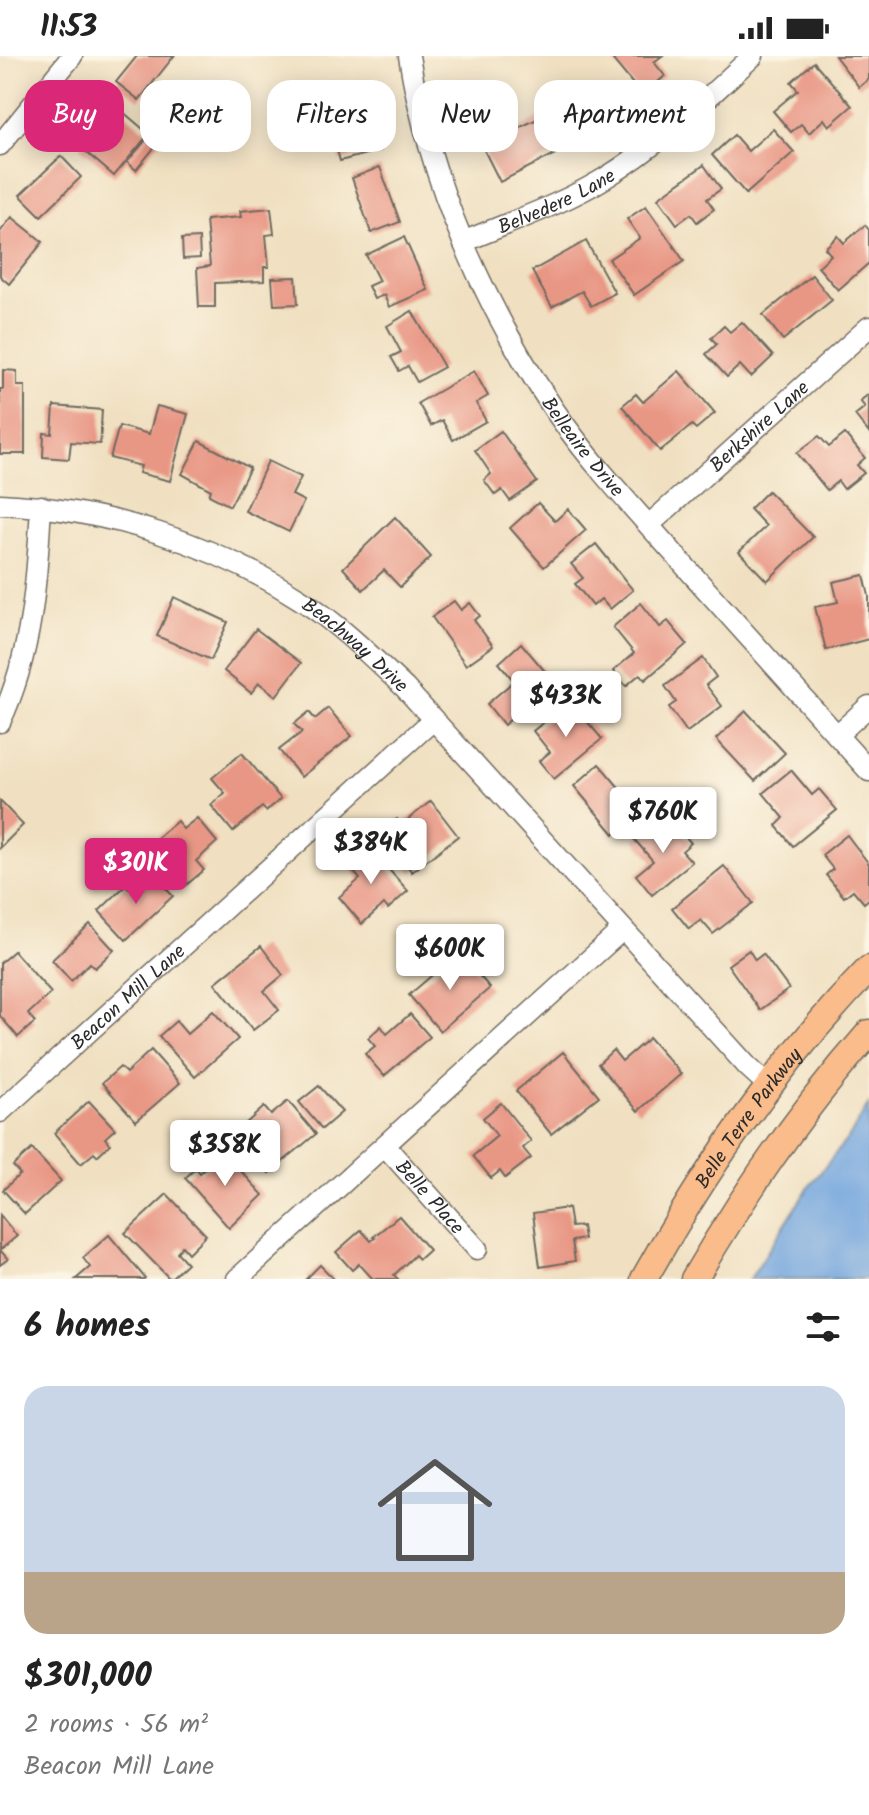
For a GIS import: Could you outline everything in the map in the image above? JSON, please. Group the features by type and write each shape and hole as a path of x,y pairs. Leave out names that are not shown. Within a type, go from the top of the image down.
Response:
{"main road":[{"name":"Belle Terre Parkway","path":"644,1279 711,1167 769,1086 869,969"},
{"name":"Belle Terre Parkway","path":"694,1279 734,1212 781,1143 869,1033"}],"street":[{"path":"0,145 72,56"},
{"name":"Belleaire Drive","path":"409,56 422,120 463,242 506,330 536,382 578,442 649,525 869,771"},
{"name":"Belvedere Lane","path":"463,242 572,196 605,178 644,152 753,56"},
{"name":"Berkshire Lane","path":"649,525 869,327"},
{"name":"Beachway Drive","path":"0,504 79,511 143,527 241,566 304,602 369,655 433,720 622,930 769,1086"},
{"path":"0,722 20,672 26,644 37,571 41,506"},
{"path":"837,735 869,706"},
{"name":"Beacon Mill Lane","path":"0,1112 433,720"},
{"path":"237,1279 622,930"},
{"name":"Belle Place","path":"385,1146 477,1249"}],"water":[{"path":"869,1104 867,1279 750,1279 808,1188 851,1134"}],"building":[{"path":"137,56 174,56 155,80 140,80 139,100 124,88 124,80 118,80"},
{"path":"618,56 662,56 654,62 665,76 660,80 630,80 613,60"},
{"path":"835,56 869,56 869,79 859,87"},
{"path":"814,62 852,106 829,126 824,119 809,133 801,124 791,132 773,111 798,90 791,82"},
{"path":"124,113 140,126 140,145 114,176 86,152 124,152"},
{"path":"534,120 534,152 559,152 500,182 485,152 518,152 518,128"},
{"path":"773,129 794,152 746,194 712,155 734,135 748,151"},
{"path":"140,147 140,152 151,152 136,170 127,162"},
{"path":"338,152 374,152 340,161"},
{"path":"61,156 81,177 41,216 20,195"},
{"path":"704,165 721,189 707,199 714,209 697,222 691,214 677,224 658,198"},
{"path":"380,167 400,222 371,233 352,178"},
{"path":"646,206 684,261 634,295 609,259 640,238 627,219"},
{"path":"271,208 274,234 266,235 269,267 264,267 264,281 215,283 215,307 199,307 197,268 210,266 206,220 241,217 240,211"},
{"path":"12,217 43,242 9,284 0,276 0,232"},
{"path":"865,225 869,230 869,263 838,290 818,267 831,255 825,248 838,236 844,243"},
{"path":"404,237 428,290 389,307 384,295 374,299 368,286 379,281 366,255"},
{"path":"199,238 200,258 183,259 182,239"},
{"path":"586,241 615,293 591,306 582,291 552,307 532,271"},
{"path":"812,275 832,300 783,340 763,315"},
{"path":"296,277 298,304 274,305 272,278"},
{"path":"412,311 444,367 417,382 408,366 399,371 391,357 401,352 387,326"},
{"path":"742,322 773,356 751,377 740,365 727,377 706,354 717,344 711,338 724,326 730,332"},
{"path":"3,370 17,371 17,386 25,386 25,454 0,454"},
{"path":"474,371 488,396 476,403 486,421 453,440 442,420 431,426 418,403"},
{"path":"679,371 715,413 696,429 692,425 660,451 622,406 636,394 643,402"},
{"path":"869,394 869,433 855,415 865,407 860,401"},
{"path":"54,406 102,410 100,444 71,442 69,459 43,457 44,433 52,434"},
{"path":"157,406 188,414 170,481 139,473 141,466 110,458 119,426 149,434"},
{"path":"501,431 537,482 510,501 502,490 495,495 484,480 491,474 475,450"},
{"path":"845,434 865,458 857,465 864,473 844,489 838,481 827,490 797,453 819,436 829,447"},
{"path":"199,441 250,468 230,506 209,495 211,490 182,474"},
{"path":"268,461 301,477 292,495 304,501 289,532 245,511"},
{"path":"768,491 813,537 767,581 739,552 766,526 750,509"},
{"path":"538,503 555,521 568,509 586,530 544,567 510,528"},
{"path":"395,517 431,557 400,587 384,570 363,590 343,568"},
{"path":"596,544 633,590 610,609 601,599 593,606 575,584 583,578 571,564"},
{"path":"864,575 869,596 869,639 826,650 815,607 838,602 833,582"},
{"path":"174,597 228,622 211,660 157,636"},
{"path":"454,601 461,610 470,603 480,616 474,620 493,646 466,665 432,617"},
{"path":"641,603 660,627 668,621 687,644 645,680 640,674 626,686 613,671 634,653 613,627"},
{"path":"256,629 301,663 276,696 259,683 251,693 224,671"},
{"path":"521,643 554,682 504,725 487,704 514,681 499,663"},
{"path":"703,658 716,677 706,685 722,706 687,732 669,707 676,702 665,686"},
{"path":"570,701 602,739 554,779 539,761 550,752 533,731"},
{"path":"328,708 352,736 301,777 279,750 302,732 294,724 309,712 315,719"},
{"path":"746,711 785,753 755,781 716,739"},
{"path":"242,753 281,799 266,811 262,807 233,832 211,805 225,793 212,778"},
{"path":"599,764 640,812 614,834 574,786"},
{"path":"791,770 812,795 819,789 837,810 793,846 776,826 784,818 763,793"},
{"path":"0,801 23,825 0,848"},
{"path":"431,801 458,836 412,872 381,831 397,819 401,825"},
{"path":"197,818 217,842 196,861 204,870 184,887 149,845 177,821 183,829"},
{"path":"656,821 663,830 673,822 691,843 682,851 692,862 652,895 636,875 653,861 634,839"},
{"path":"847,835 869,864 869,899 864,903 853,890 844,897 826,875 833,869 822,855"},
{"path":"367,845 408,891 388,909 384,904 362,924 339,897 360,879 346,863"},
{"path":"724,866 753,903 713,934 701,920 689,929 672,908"},
{"path":"151,873 173,896 126,940 99,911 126,885 132,891"},
{"path":"90,924 114,950 95,968 90,963 71,981 52,960"},
{"path":"261,946 283,975 264,991 279,1010 253,1030 215,983"},
{"path":"749,950 755,960 763,954 789,989 760,1010 728,965"},
{"path":"14,951 51,993 28,1014 35,1022 18,1037 0,1016 0,963"},
{"path":"459,952 490,988 440,1031 409,995"},
{"path":"213,1011 238,1039 195,1077 159,1036 176,1021 187,1034"},
{"path":"410,1014 430,1037 384,1076 365,1054 375,1046 368,1038 381,1026 387,1034"},
{"path":"649,1038 681,1074 638,1111 598,1064 613,1050 622,1061"},
{"path":"151,1050 180,1083 136,1121 102,1083 120,1067 126,1073"},
{"path":"563,1052 599,1096 551,1134 516,1091"},
{"path":"319,1086 342,1112 322,1129 299,1102"},
{"path":"89,1101 115,1129 105,1138 110,1144 97,1156 94,1153 81,1164 54,1133"},
{"path":"288,1101 316,1134 269,1173 242,1142 252,1134 244,1125 264,1107 271,1115"},
{"path":"501,1103 531,1141 523,1148 531,1158 505,1178 500,1171 491,1178 473,1156 497,1136 483,1118"},
{"path":"219,1147 263,1195 229,1228 185,1178 196,1168 200,1173 210,1164 205,1159"},
{"path":"32,1149 61,1181 25,1214 3,1190 20,1174 13,1166"},
{"path":"167,1194 206,1235 188,1253 182,1246 177,1252 187,1263 170,1279 125,1233"},
{"path":"568,1208 571,1227 582,1226 584,1239 572,1241 575,1261 540,1267 533,1213"},
{"path":"0,1215 17,1236 0,1250"},
{"path":"399,1216 429,1250 419,1259 415,1255 394,1275 398,1279 373,1279 359,1264 352,1270 336,1252 361,1230 371,1241"},
{"path":"109,1235 144,1279 76,1279 90,1267 83,1258"},
{"path":"0,1250 8,1259 0,1265"},
{"path":"320,1265 334,1279 306,1279"}]}
